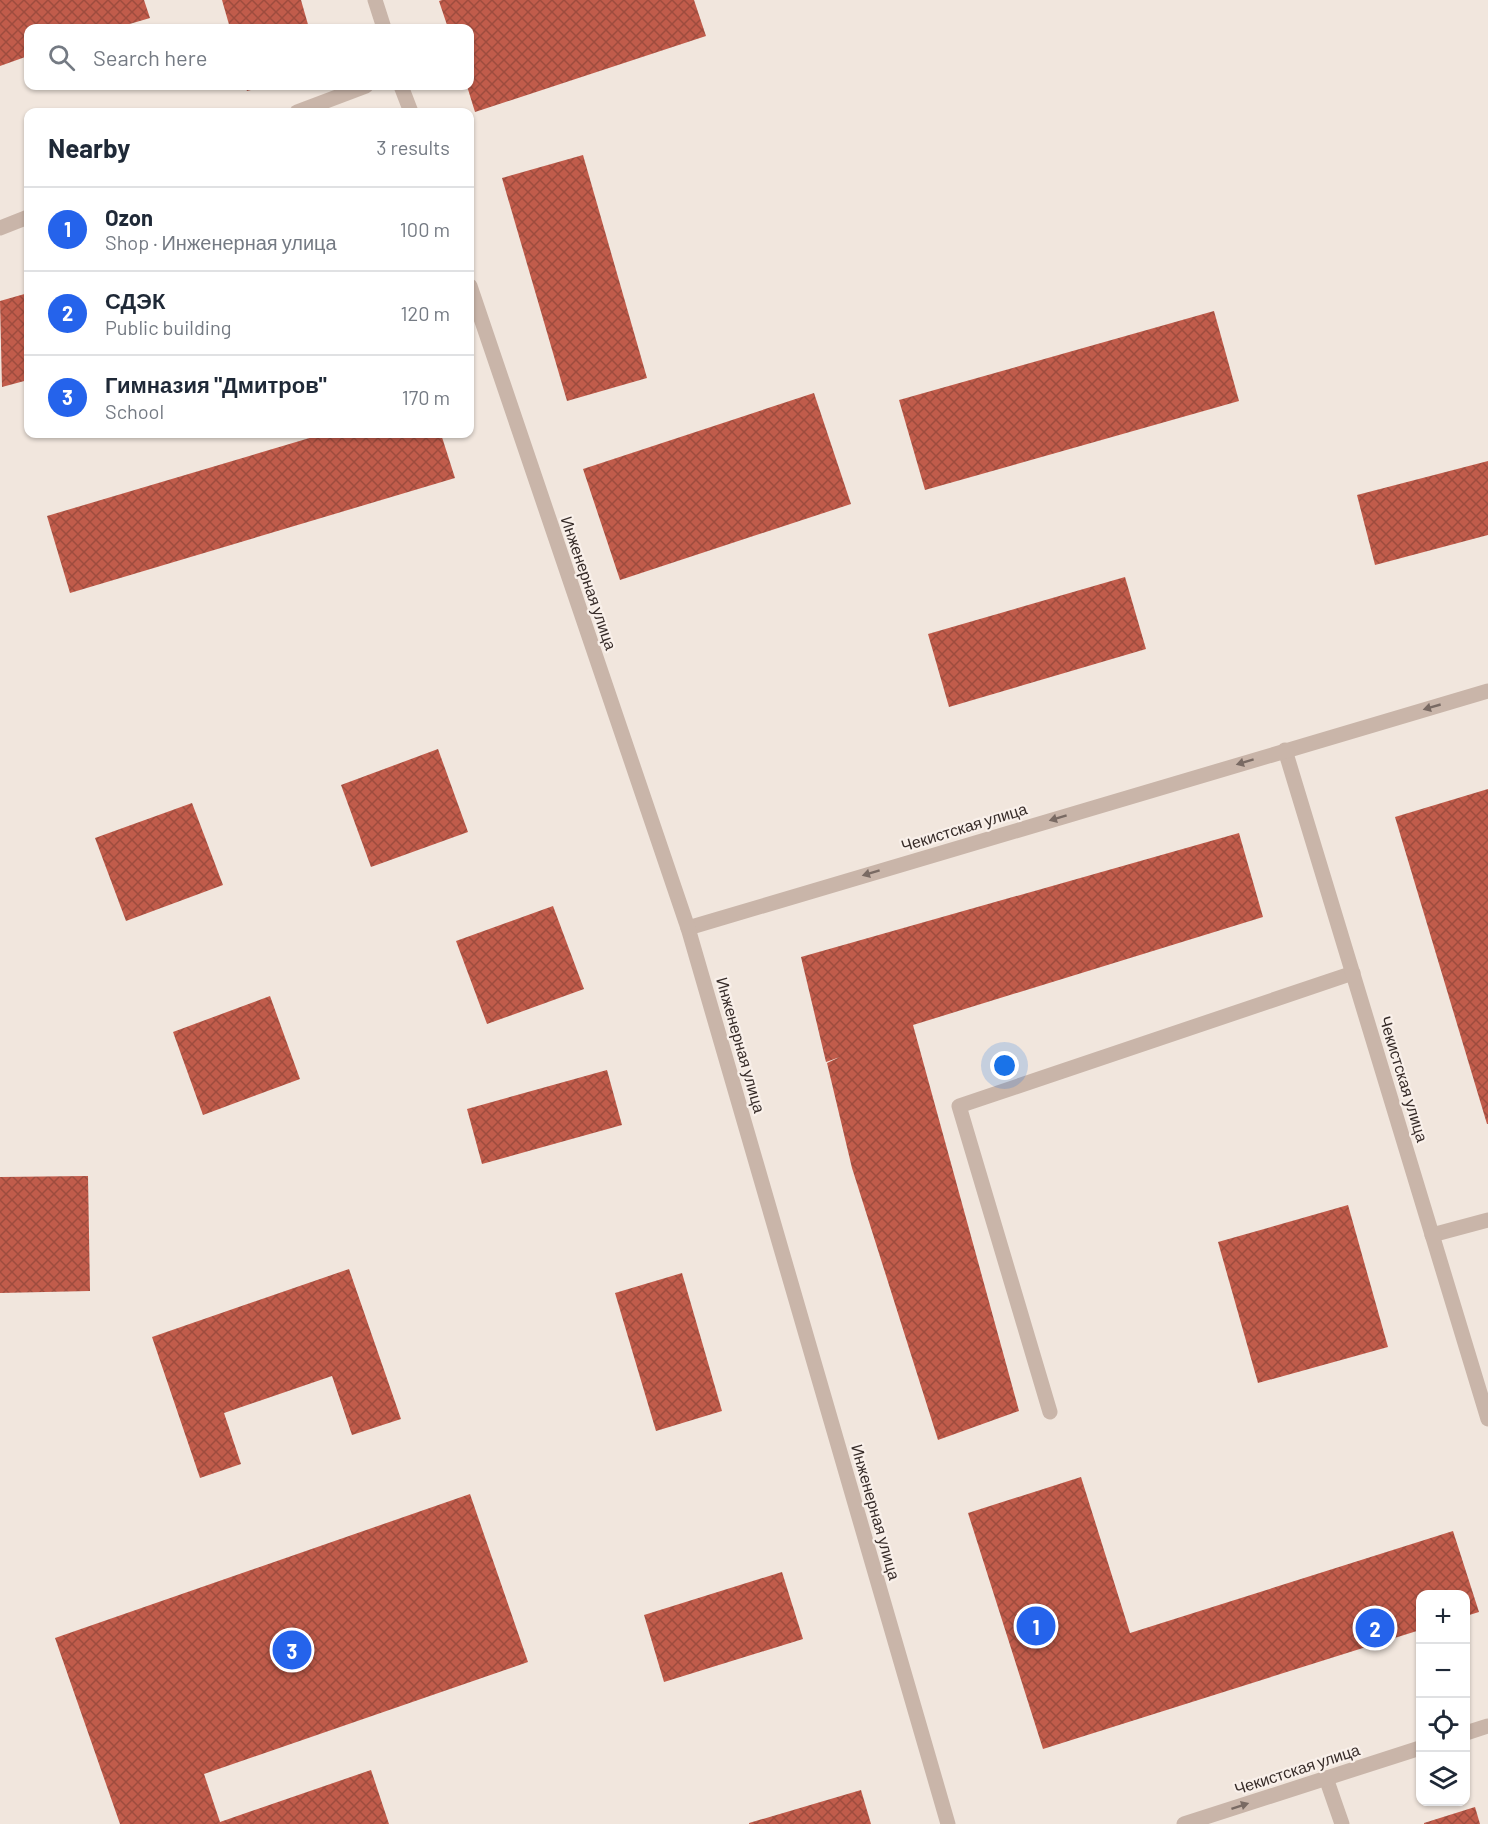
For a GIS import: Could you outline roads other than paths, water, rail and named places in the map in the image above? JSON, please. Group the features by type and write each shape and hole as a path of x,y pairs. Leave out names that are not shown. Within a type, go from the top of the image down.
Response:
{"street":[{"path":"375,0 383,24"},
{"path":"308,108 355,90"},
{"path":"403,90 410,108"},
{"path":"0,228 24,219"},
{"name":"Инженерная улица","path":"474,298 688,928 948,1824"},
{"name":"Чекистская улица","path":"688,928 1488,691"},
{"name":"Чекистская улица","path":"1285,750 1488,1419"},
{"path":"1050,1412 959,1106 1353,973"},
{"path":"1432,1235 1488,1220"},
{"path":"1470,1733 1488,1726"},
{"name":"Чекистская улица","path":"1184,1824 1416,1749"},
{"path":"1326,1778 1342,1824"}],"place":[{"name":"Ozon","path":"1036,1626"},
{"name":"СДЭК","path":"1375,1628"},
{"name":"Гимназия \"Дмитров\"","path":"292,1650"}]}
